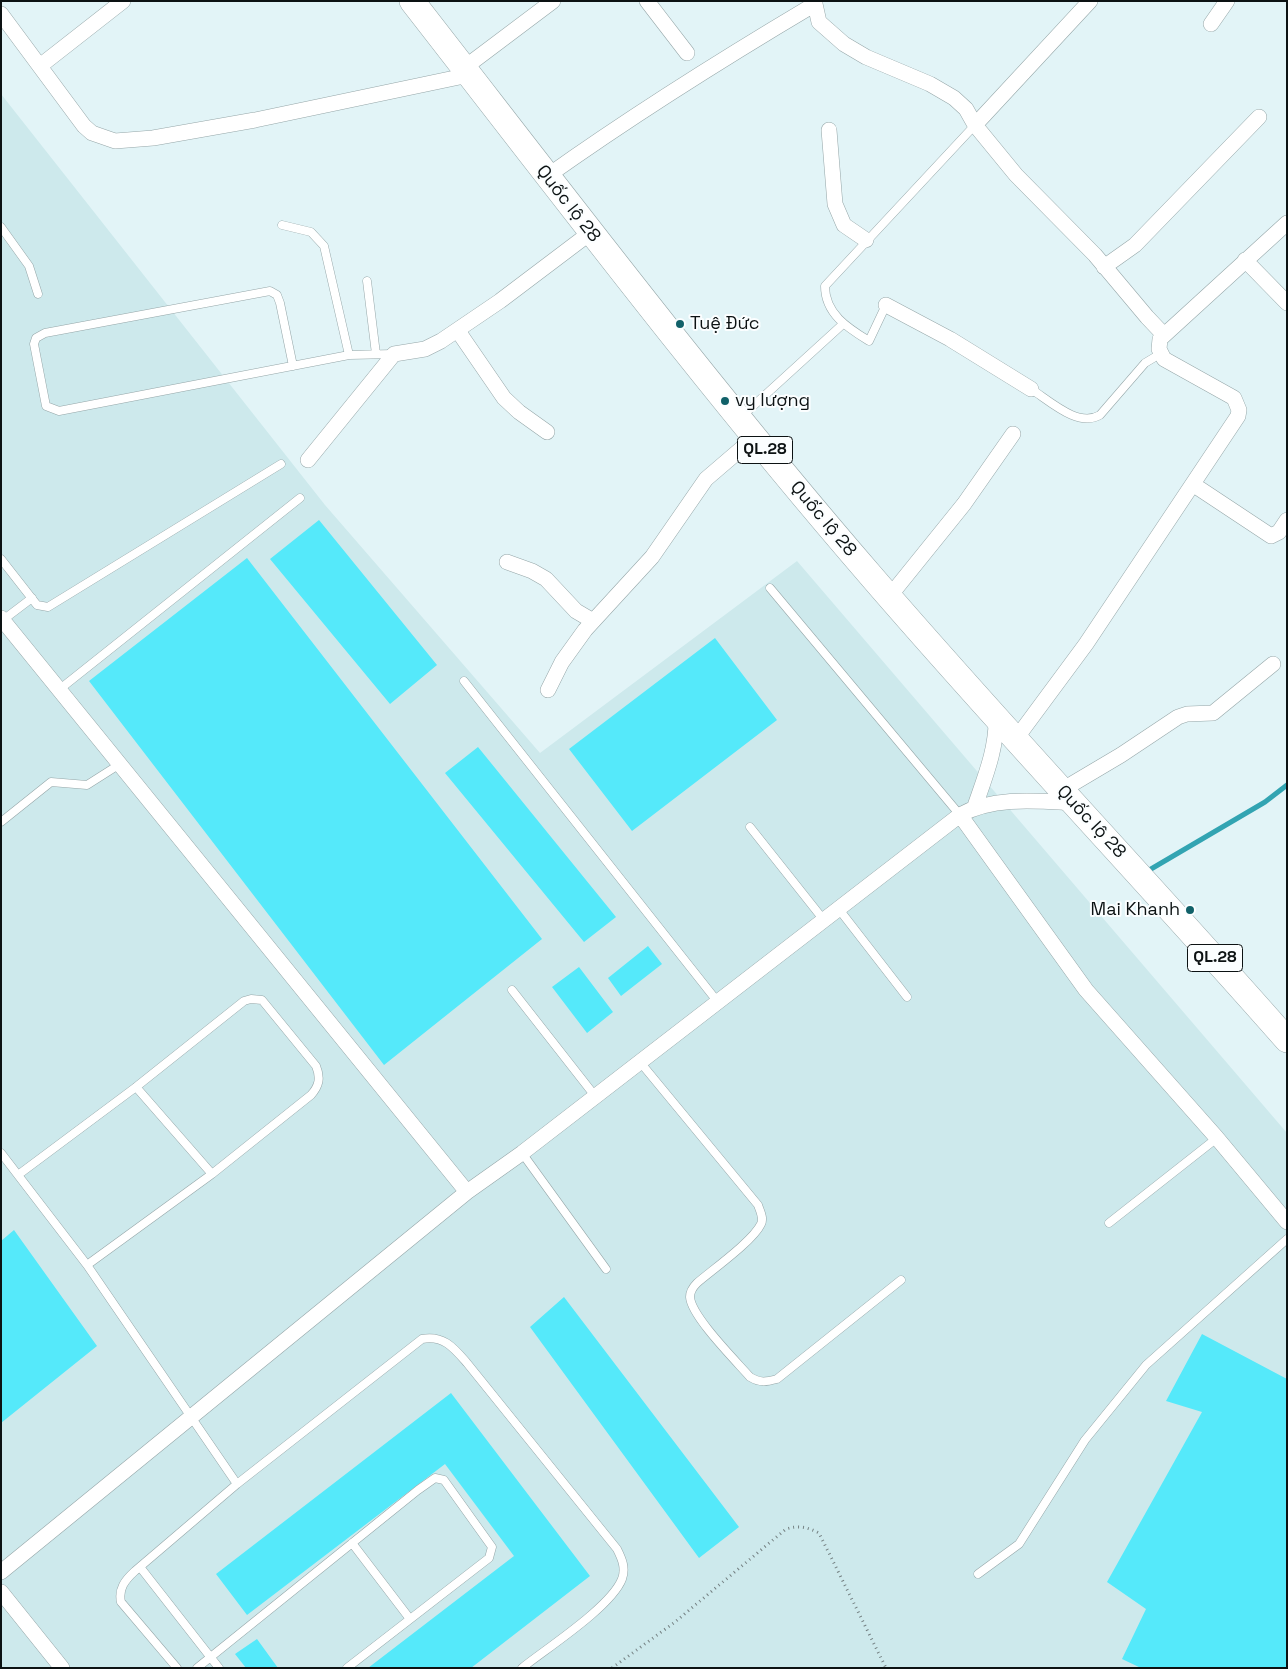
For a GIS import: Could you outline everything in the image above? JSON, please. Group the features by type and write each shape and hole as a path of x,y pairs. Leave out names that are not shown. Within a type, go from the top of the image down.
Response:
{"highway":[{"name":"Quốc lộ 28","path":"412,1 590,234 755,437 889,597 996,717 1014,740 1069,796 1287,1040"}],"street":[{"path":"40,66 123,1"},
{"path":"1,14 84,126 92,133 115,141 154,138 246,122 466,72 553,1"},
{"path":"647,1 687,53"},
{"path":"975,125 1090,1"},
{"path":"1211,24 1227,1"},
{"path":"546,177 600,138 815,3 819,22 844,44 866,58 913,76 954,98 966,108 975,125 1021,181 1095,255 1164,335"},
{"path":"1104,267 1135,245 1259,117"},
{"path":"829,130 835,204 844,226 866,240"},
{"path":"1014,740 1086,644 1194,485 1234,424 1240,410 1234,398 1170,364 1160,354 1159,344 1164,335 1244,260 1287,223"},
{"path":"308,460 394,354 425,349 458,331 590,234"},
{"path":"1244,260 1287,303"},
{"path":"886,305 950,339 1031,389"},
{"path":"458,331 504,398 519,412 547,432"},
{"path":"889,597 964,504 1013,434"},
{"path":"548,690 562,662 593,621 652,557 706,479 755,437"},
{"path":"1194,485 1271,536 1279,532 1287,520"},
{"path":"507,562 532,571 546,579 576,611 593,621"},
{"path":"2,619 467,1192"},
{"path":"1,1572 467,1192 522,1153 960,814 975,806 1069,796 1121,755 1178,718 1187,714 1204,715 1213,713 1274,664"},
{"path":"975,806 990,763 997,733 996,717"},
{"path":"960,814 1086,990 1217,1138 1287,1222"},
{"path":"1,1592 62,1668"}],"lane":[{"path":"886,305 870,341 843,324 825,300 825,286 975,125"},
{"path":"282,226 310,232 324,246 349,355"},
{"path":"1,228 29,266 38,294"},
{"path":"367,281 376,354"},
{"path":"293,366 280,303 277,295 270,291 45,332 36,338 34,344 46,406 59,411 293,366 349,355 394,354"},
{"path":"740,418 843,324"},
{"path":"1031,389 1079,418 1092,420 1100,415 1145,363 1160,354"},
{"path":"1,559 32,598 41,607 48,607 281,464"},
{"path":"60,689 300,498"},
{"path":"770,588 960,814"},
{"path":"2,619 32,598"},
{"path":"464,680 717,1001"},
{"path":"1,822 51,782 87,785 120,764"},
{"path":"750,827 823,919"},
{"path":"838,908 907,997"},
{"path":"512,990 595,1096"},
{"path":"18,1175 136,1087 244,1001 251,998 262,1000 316,1066 319,1073 318,1087 311,1095 212,1174 87,1264"},
{"path":"640,1062 762,1214 762,1223 745,1242 696,1283 690,1291 694,1312 750,1377 757,1382 766,1382 777,1378 901,1280"},
{"path":"136,1087 212,1174"},
{"path":"1109,1223 1217,1138"},
{"path":"1,1153 87,1264 192,1415 201,1432 237,1484"},
{"path":"522,1153 606,1269"},
{"path":"978,1574 1020,1544 1085,1440 1146,1365 1287,1239"},
{"path":"177,1668 121,1602 119,1595 125,1580 237,1484 422,1339 436,1338 445,1340 480,1379 617,1549 622,1560 622,1577 612,1596 522,1668"},
{"path":"197,1668 418,1490 435,1478 444,1480 492,1547 489,1558 347,1668"},
{"path":"352,1542 410,1620"},
{"path":"140,1567 219,1668"}],"path":[{"path":"612,1668 675,1622 786,1529 798,1526 809,1528 819,1533 886,1668"}],"shaded area":[{"path":"1,94 325,505 540,753 797,561 1287,1133 1287,1668 1,1668"}],"building":[{"path":"319,520 437,665 390,704 270,559"},
{"path":"247,558 542,939 384,1065 89,681"},
{"path":"715,638 777,720 632,831 569,749"},
{"path":"478,747 616,917 584,942 445,773"},
{"path":"648,946 662,964 621,996 608,978"},
{"path":"579,967 613,1012 587,1033 552,987"},
{"path":"14,1230 97,1346 1,1423 1,1241"},
{"path":"564,1297 739,1527 699,1558 530,1327"},
{"path":"1202,1334 1287,1379 1287,1668 1141,1668 1122,1659 1146,1609 1107,1582 1202,1412 1166,1401"},
{"path":"451,1393 590,1576 471,1668 368,1668 514,1556 445,1464 247,1615 216,1574"},
{"path":"257,1639 278,1668 246,1668 235,1654"}],"waterway":[{"path":"1151,869 1265,802 1287,785"}],"place":[{"name":"Tuệ Đức","path":"680,324"},
{"name":"vy lượng","path":"725,401"},
{"name":"Mai Khanh","path":"1190,910"}]}
